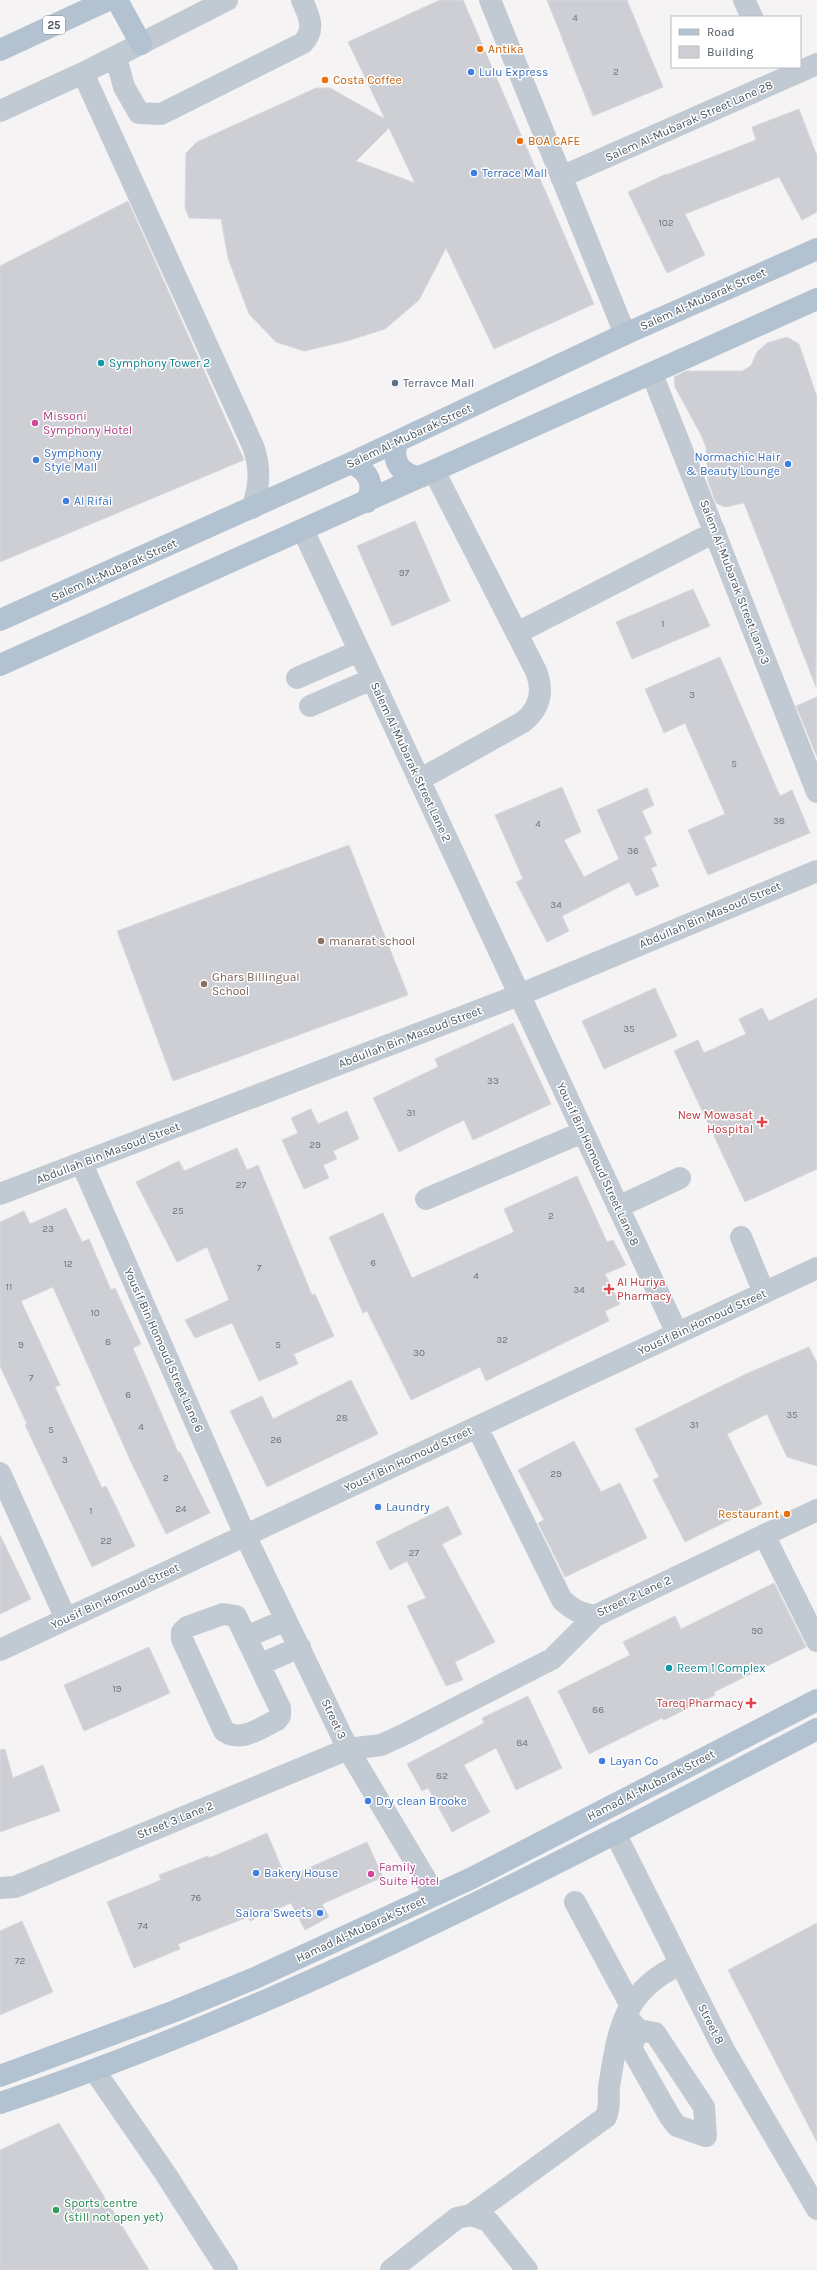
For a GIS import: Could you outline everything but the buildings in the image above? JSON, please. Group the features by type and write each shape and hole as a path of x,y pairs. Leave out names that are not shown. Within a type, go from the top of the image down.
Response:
{"main road":[{"name":"25","path":"0,50 108,0"},
{"path":"117,0 141,44"},
{"name":"Salem Al-Mubarak Street","path":"0,620 397,442 625,334 815,252"},
{"path":"0,665 367,502 817,299"},
{"path":"397,442 395,458 398,466 412,476 428,474"},
{"path":"351,463 360,467 369,478 371,493 367,502"},
{"name":"Hamad Al-Mubarak Street","path":"0,2076 175,2011 255,1978 435,1895 817,1700"},
{"path":"0,2103 94,2070 280,1996 434,1924 817,1729"}],"street":[{"path":"0,111 116,57 227,0"},
{"path":"116,57 124,87 140,113 161,114 303,43 308,38 311,25 302,0"},
{"path":"490,0 625,334"},
{"path":"744,0 752,16"},
{"name":"Salem Al-Mubarak Street Lane 28","path":"561,177 778,74 817,64"},
{"path":"83,73 252,446 259,471 259,484 252,508"},
{"name":"Salem Al-Mubarak Street Lane 3","path":"652,374 817,792"},
{"path":"419,780 523,722 534,711 540,696 540,679 517,633 428,474"},
{"name":"Salem Al-Mubarak Street Lane 2","path":"303,530 519,995"},
{"path":"517,633 715,532"},
{"path":"297,678 359,651"},
{"path":"310,706 372,679"},
{"name":"Abdullah Bin Masoud Street","path":"0,1194 82,1164 519,995 817,871"},
{"name":"Yousif Bin Homoud Street Lane 8","path":"519,995 677,1333"},
{"path":"426,1199 583,1132"},
{"name":"Yousif Bin Homoud Street Lane 6","path":"82,1164 245,1535"},
{"path":"618,1207 680,1178"},
{"path":"742,1236 764,1293"},
{"name":"Yousif Bin Homoud Street","path":"0,1650 817,1268"},
{"name":"Street 2 Lane 2","path":"477,1427 562,1600 572,1609 595,1616 817,1510"},
{"path":"0,1473 66,1619"},
{"name":"Street 3","path":"245,1535 348,1749 435,1895"},
{"path":"764,1535 817,1641"},
{"path":"223,1614 231,1614 236,1616 248,1636 280,1708 280,1716 277,1720 240,1737 232,1736 224,1731 182,1639 182,1632 187,1627 223,1614"},
{"name":"Street 3 Lane 2","path":"0,1888 15,1887 348,1749 381,1745 552,1659 595,1616"},
{"path":"248,1636 286,1620"},
{"path":"261,1664 300,1647"},
{"name":"Street 8","path":"615,1833 724,2050 817,2209"},
{"path":"575,1902 631,2017"},
{"path":"392,2270 456,2218 471,2215 606,2117 610,2105 609,2090 617,2038 660,1973 681,1964"},
{"path":"94,2070 165,2173 227,2270"},
{"path":"471,2215 488,2221 527,2270"}],"place":[{"name":"Antika","path":"480,49"},
{"name":"Lulu Express","path":"471,72"},
{"name":"Costa Coffee","path":"325,80"},
{"name":"BOA CAFE","path":"520,141"},
{"name":"Terrace Mall","path":"474,173"},
{"name":"Symphony Tower 2","path":"101,363"},
{"name":"Terravce Mall","path":"395,383"},
{"name":"Missoni Symphony Hotel","path":"35,423"},
{"name":"Symphony Style Mall","path":"36,460"},
{"name":"Normachic Hair & Beauty Lounge","path":"788,464"},
{"name":"Al Rifai","path":"66,501"},
{"name":"manarat school","path":"321,941"},
{"name":"Ghars Billingual School","path":"204,984"},
{"name":"New Mowasat Hospital","path":"762,1122"},
{"name":"Al Huriya Pharmacy","path":"609,1289"},
{"name":"Laundry","path":"378,1507"},
{"name":"Restaurant","path":"787,1514"},
{"name":"Reem 1 Complex","path":"669,1668"},
{"name":"Tareq Pharmacy","path":"751,1703"},
{"name":"Layan Co","path":"602,1761"},
{"name":"Dry clean Brooke","path":"368,1801"},
{"name":"Bakery House","path":"256,1873"},
{"name":"Family Suite Hotel","path":"371,1874"},
{"name":"Salora Sweets","path":"320,1913"},
{"name":"Sports centre (still not open yet)","path":"56,2210"}]}
